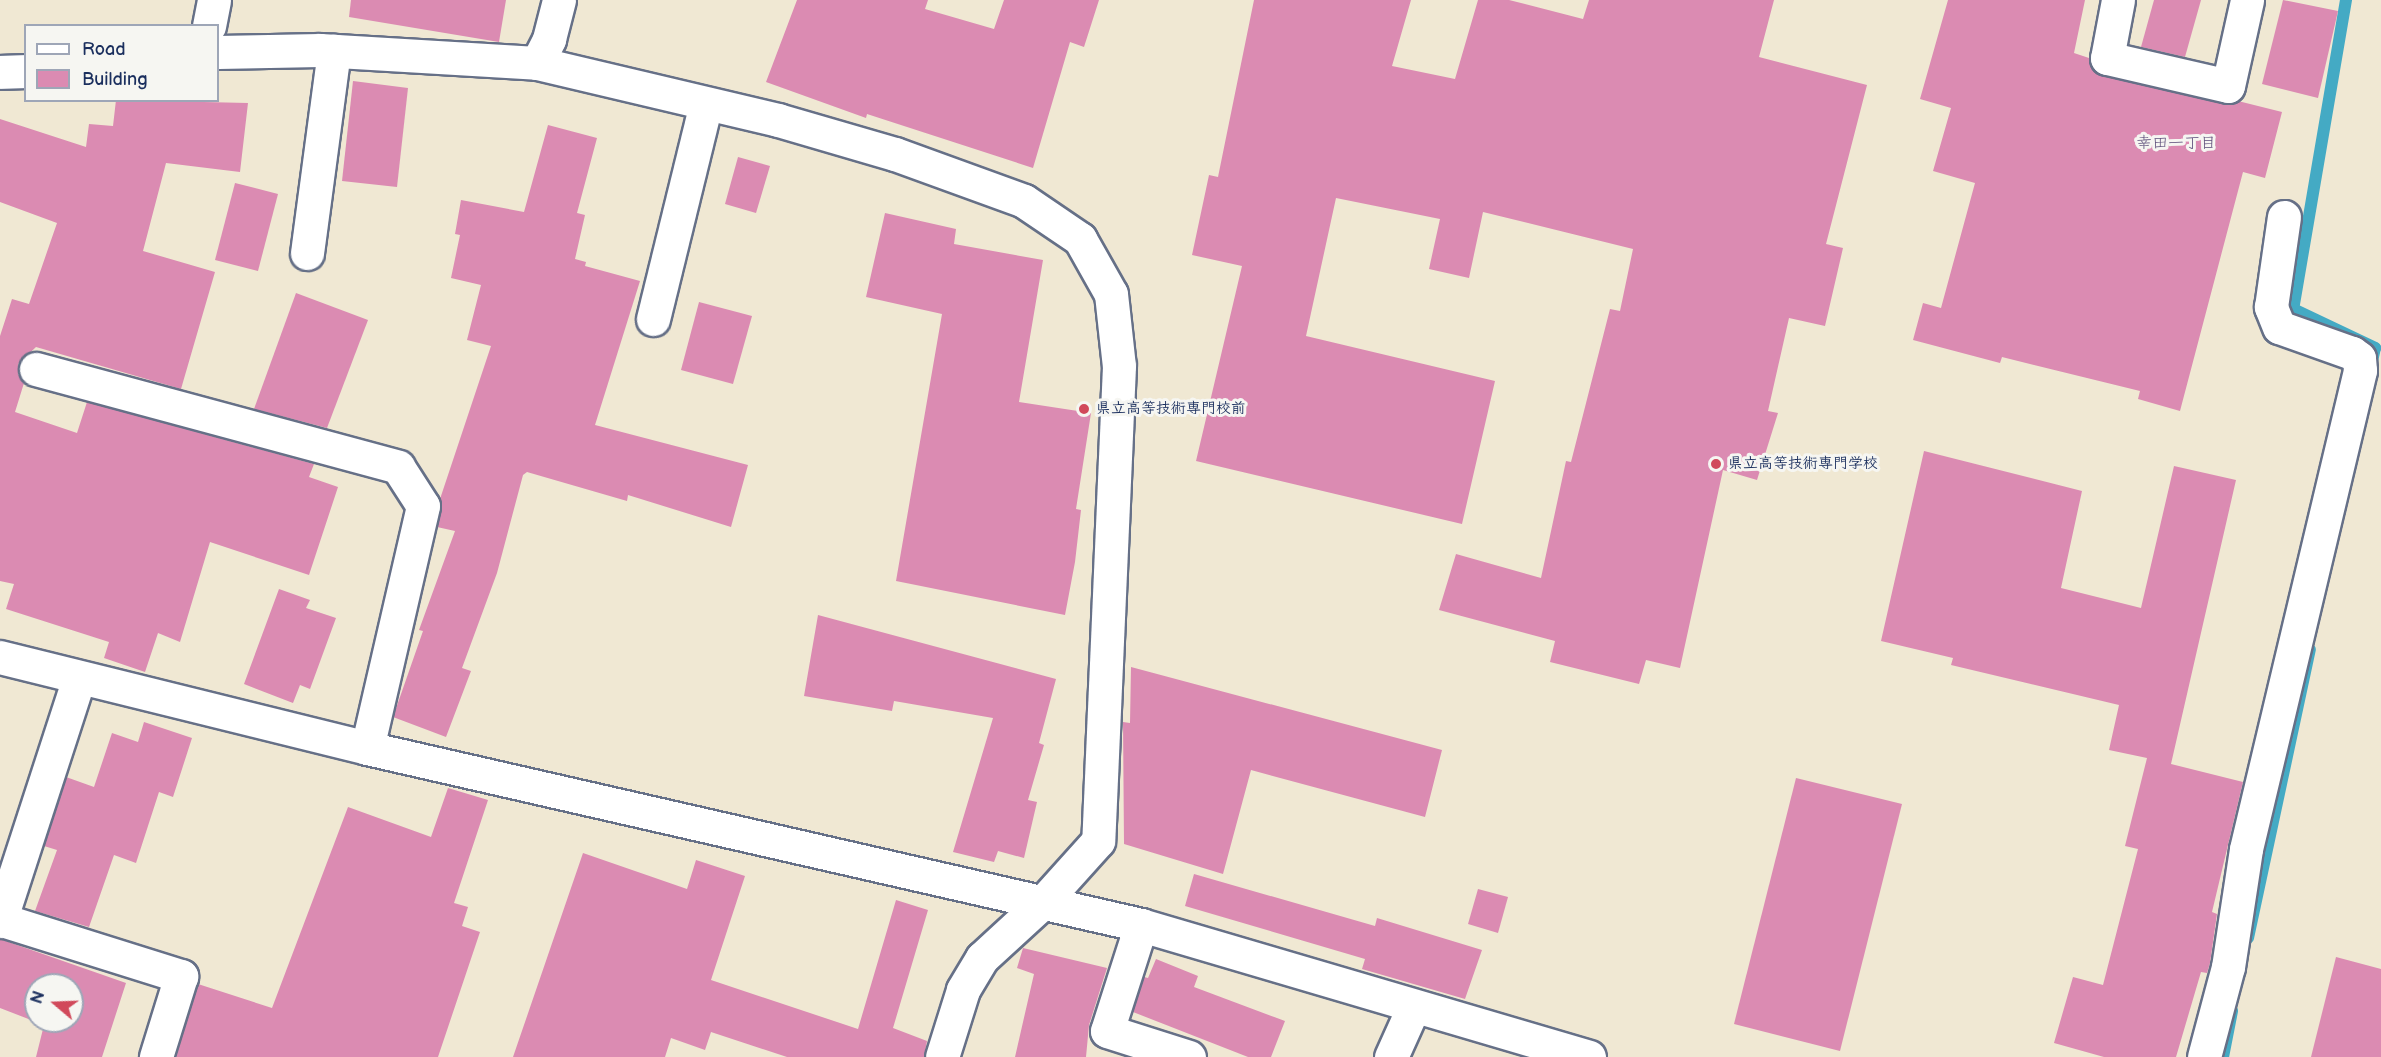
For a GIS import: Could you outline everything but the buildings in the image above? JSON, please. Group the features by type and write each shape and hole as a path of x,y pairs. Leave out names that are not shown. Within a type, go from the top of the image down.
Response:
{"street":[{"path":"208,24 214,0"},
{"path":"537,63 549,39 559,0"},
{"path":"2118,0 2107,58 2228,86 2247,0"},
{"path":"307,253 334,51"},
{"path":"219,52 334,51 537,63 706,104 895,154 1024,201 1080,239 1112,294 1119,366 1098,841 1043,902 982,958 963,990 942,1057"},
{"path":"0,72 24,71"},
{"path":"653,319 706,104"},
{"path":"2204,1057 2228,967 2246,849 2360,370 2359,358 2352,353 2279,327 2271,307 2284,217"},
{"path":"36,369 398,467 423,506 368,748"},
{"path":"0,657 368,748 1141,925 1413,1008 1589,1057"},
{"path":"79,678 1,920 182,976 156,1057"},
{"path":"1141,925 1107,1031 1189,1057"},
{"path":"1391,1057 1413,1008"}],"waterway":[{"path":"2346,0 2293,309 2375,348 2371,366"},
{"path":"2248,938 2310,650"},
{"path":"2223,1057 2232,1011"}],"place":[{"name":"県立高等技術専門校前","path":"1084,409"},
{"name":"県立高等技術専門学校","path":"1716,464"}],"district":[{"name":"幸田一丁目","path":"2176,144"}]}
